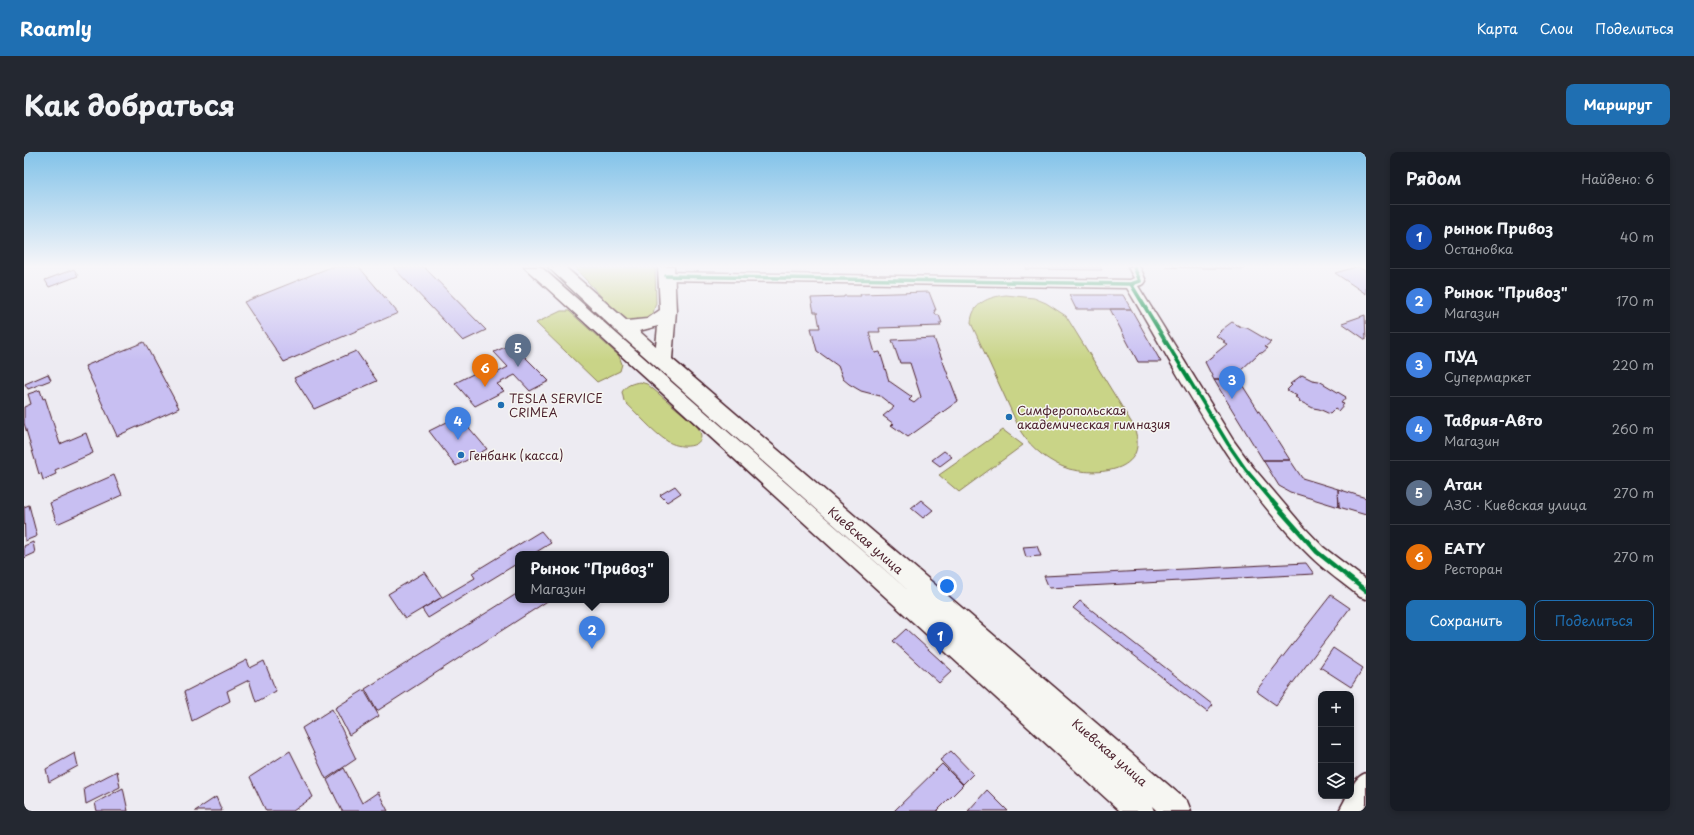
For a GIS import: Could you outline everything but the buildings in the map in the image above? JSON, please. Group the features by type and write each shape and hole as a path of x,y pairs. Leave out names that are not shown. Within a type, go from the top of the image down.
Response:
{"main road":[{"name":"Киевская улица","path":"565,298 1140,811"},
{"name":"Киевская улица","path":"589,298 1177,811"},
{"path":"663,362 668,310 667,298"},
{"path":"622,327 653,324 668,310"}],"street":[{"path":"1145,298 1228,444 1246,470 1306,541 1317,552 1366,591"},
{"path":"1350,811 1366,784"}],"green space":[{"path":"603,298 656,298 656,303 652,316 642,322 626,323"},
{"path":"1034,298 1046,303 1066,316 1133,425 1137,440 1136,452 1130,461 1120,467 1096,472 1069,469 1048,459 1030,444 1021,432 971,323 974,310 987,299"},
{"path":"561,311 569,311 619,356 622,364 620,371 597,382 536,323"},
{"path":"640,382 647,384 696,425 700,432 701,438 698,442 694,445 680,446 667,441 651,428 624,401 622,392 630,385"},
{"path":"1003,430 1023,445 959,492 939,475"}],"cycle path":[{"path":"1139,298 1228,444 1246,470 1296,530 1317,552 1366,591"}],"place":[{"name":"Атан","path":"518,367"},
{"name":"EАTY","path":"485,387"},
{"name":"ПУД","path":"1232,399"},
{"name":"TESLA SERVICE CRIMEA","path":"501,405"},
{"name":"Симферопольская академическая гимназия","path":"1009,417"},
{"name":"Таврия-Авто","path":"458,440"},
{"name":"Генбанк (касса)","path":"461,455"},
{"name":"Рынок \"Привоз\"","path":"592,649"},
{"name":"рынок Привоз","path":"940,655"}]}
